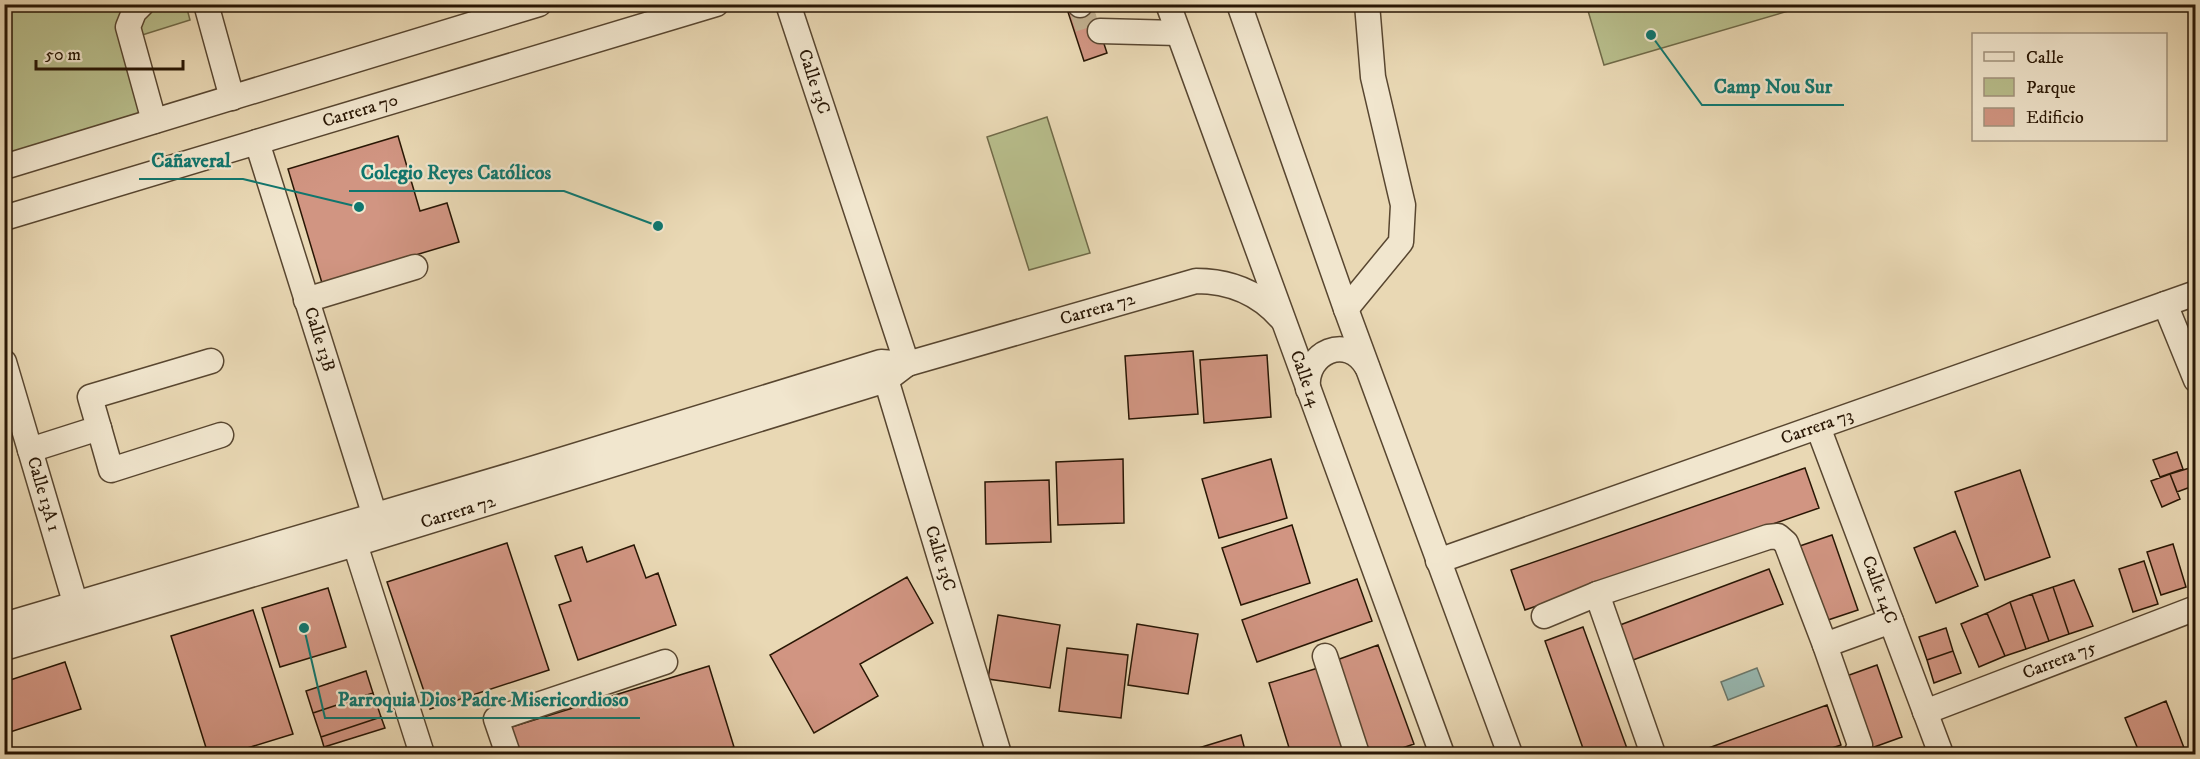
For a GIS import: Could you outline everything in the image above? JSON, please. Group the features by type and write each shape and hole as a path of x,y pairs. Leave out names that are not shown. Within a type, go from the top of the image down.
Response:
{"street":[{"path":"142,4 134,12 128,27 154,121"},
{"path":"206,4 232,98"},
{"path":"4,167 539,4"},
{"path":"632,30 644,22 651,10 650,4"},
{"name":"Carrera 70","path":"4,218 716,4"},
{"name":"Calle 13C","path":"788,4 907,364"},
{"name":"Calle 14","path":"1168,4 1442,754"},
{"path":"1239,4 1368,370 1510,754"},
{"path":"1346,309 1401,242 1403,205 1373,77 1366,4"},
{"path":"1100,31 1178,33"},
{"name":"Calle 13B","path":"257,142 379,525"},
{"path":"306,300 415,267"},
{"name":"Carrera 72","path":"4,648 78,615 883,371 1196,281 1220,282 1243,289 1264,301 1281,318"},
{"name":"Carrera 73","path":"1438,561 2196,293"},
{"path":"2165,304 2196,380"},
{"path":"1308,389 1307,381 1311,366 1329,351 1352,352 1368,370"},
{"path":"210,360 90,397 111,470 221,435"},
{"name":"Calle 13A 1","path":"4,362 78,615"},
{"name":"Calle 13C","path":"883,371 999,754"},
{"name":"Calle 14C","path":"1818,427 1941,754"},
{"path":"30,450 99,428"},
{"name":"Carrera 72","path":"4,625 78,615 355,544 379,525"},
{"path":"1544,616 1597,594 1768,537 1778,536 1786,543 1825,645 1860,745 1856,754"},
{"path":"355,544 422,754"},
{"path":"1597,594 1653,754"},
{"name":"Carrera 75","path":"1925,712 2196,608"},
{"path":"1825,645 1891,621"},
{"path":"1325,656 1357,754"},
{"path":"508,754 496,719 665,662"}],"green space":[{"path":"1586,4 1809,4 1809,5 1604,65"},
{"path":"5,5 186,5 190,20 123,41 142,115 5,159"},
{"path":"1047,117 1090,253 1029,270 987,137"}],"water":[{"path":"1757,668 1764,686 1728,700 1721,682"}],"building":[{"path":"1082,4 1091,4 1107,53 1084,61 1067,9"},
{"path":"398,136 420,211 447,203 459,242 322,283 288,169"},
{"path":"1193,351 1198,414 1129,419 1125,356"},
{"path":"1267,355 1271,417 1204,423 1200,360"},
{"path":"2177,452 2183,469 2160,477 2153,460"},
{"path":"1123,459 1124,523 1058,525 1056,462"},
{"path":"1271,459 1287,518 1219,538 1202,479"},
{"path":"2196,466 2196,485 2177,492 2170,474"},
{"path":"1805,468 1819,508 1525,610 1511,570"},
{"path":"2020,470 2050,557 1985,580 1955,492"},
{"path":"2170,474 2180,499 2162,507 2151,481"},
{"path":"1049,480 1051,542 986,544 985,482"},
{"path":"1292,525 1310,583 1241,605 1222,548"},
{"path":"1955,531 1978,586 1936,603 1914,548"},
{"path":"1832,535 1858,610 1819,623 1791,549"},
{"path":"507,543 549,670 430,709 387,582"},
{"path":"2173,544 2186,587 2161,595 2147,552"},
{"path":"634,545 646,578 658,573 676,625 578,660 559,605 571,601 555,556 582,547 587,562"},
{"path":"2144,561 2158,604 2133,612 2119,569"},
{"path":"1769,569 1783,604 1625,663 1612,628"},
{"path":"907,577 933,623 860,664 878,696 814,733 770,655"},
{"path":"1357,579 1372,621 1257,662 1242,620"},
{"path":"2074,580 2093,626 2069,634 2053,587"},
{"path":"2053,587 2069,634 2049,641 2032,594"},
{"path":"328,588 346,647 280,667 262,608"},
{"path":"2032,594 2049,641 2026,649 2010,602"},
{"path":"2010,602 2026,649 2005,656 1987,613"},
{"path":"253,610 293,734 228,754 208,754 171,636"},
{"path":"1987,613 2005,656 1979,667 1961,624"},
{"path":"998,615 1060,625 1050,688 988,679"},
{"path":"1137,624 1198,634 1188,694 1128,685"},
{"path":"1583,627 1629,754 1585,754 1545,641"},
{"path":"1946,628 1953,651 1927,660 1919,637"},
{"path":"1378,645 1414,744 1385,754 1367,754 1334,661"},
{"path":"1067,648 1128,655 1121,718 1059,711"},
{"path":"1953,651 1961,673 1934,683 1927,660"},
{"path":"65,662 81,709 4,734 4,682"},
{"path":"1877,665 1902,737 1866,750 1841,678"},
{"path":"709,666 734,747 709,754 516,754 508,728"},
{"path":"1318,668 1345,754 1291,754 1269,683"},
{"path":"366,671 373,693 313,713 306,691"},
{"path":"373,693 381,717 321,737 313,713"},
{"path":"2166,701 2186,753 2140,754 2125,718"},
{"path":"1827,705 1841,745 1814,754 1692,754"},
{"path":"381,717 385,728 324,747 321,737"},
{"path":"1241,735 1246,754 1179,754"}],"tunnel":[{"path":"1080,5 1088,29 1100,31"}],"place":[{"name":"Camp Nou Sur","path":"1651,35"},
{"name":"Cañaveral","path":"359,207"},
{"name":"Colegio Reyes Católicos","path":"658,226"},
{"name":"Parroquia Dios Padre Misericordioso","path":"304,628"}]}
